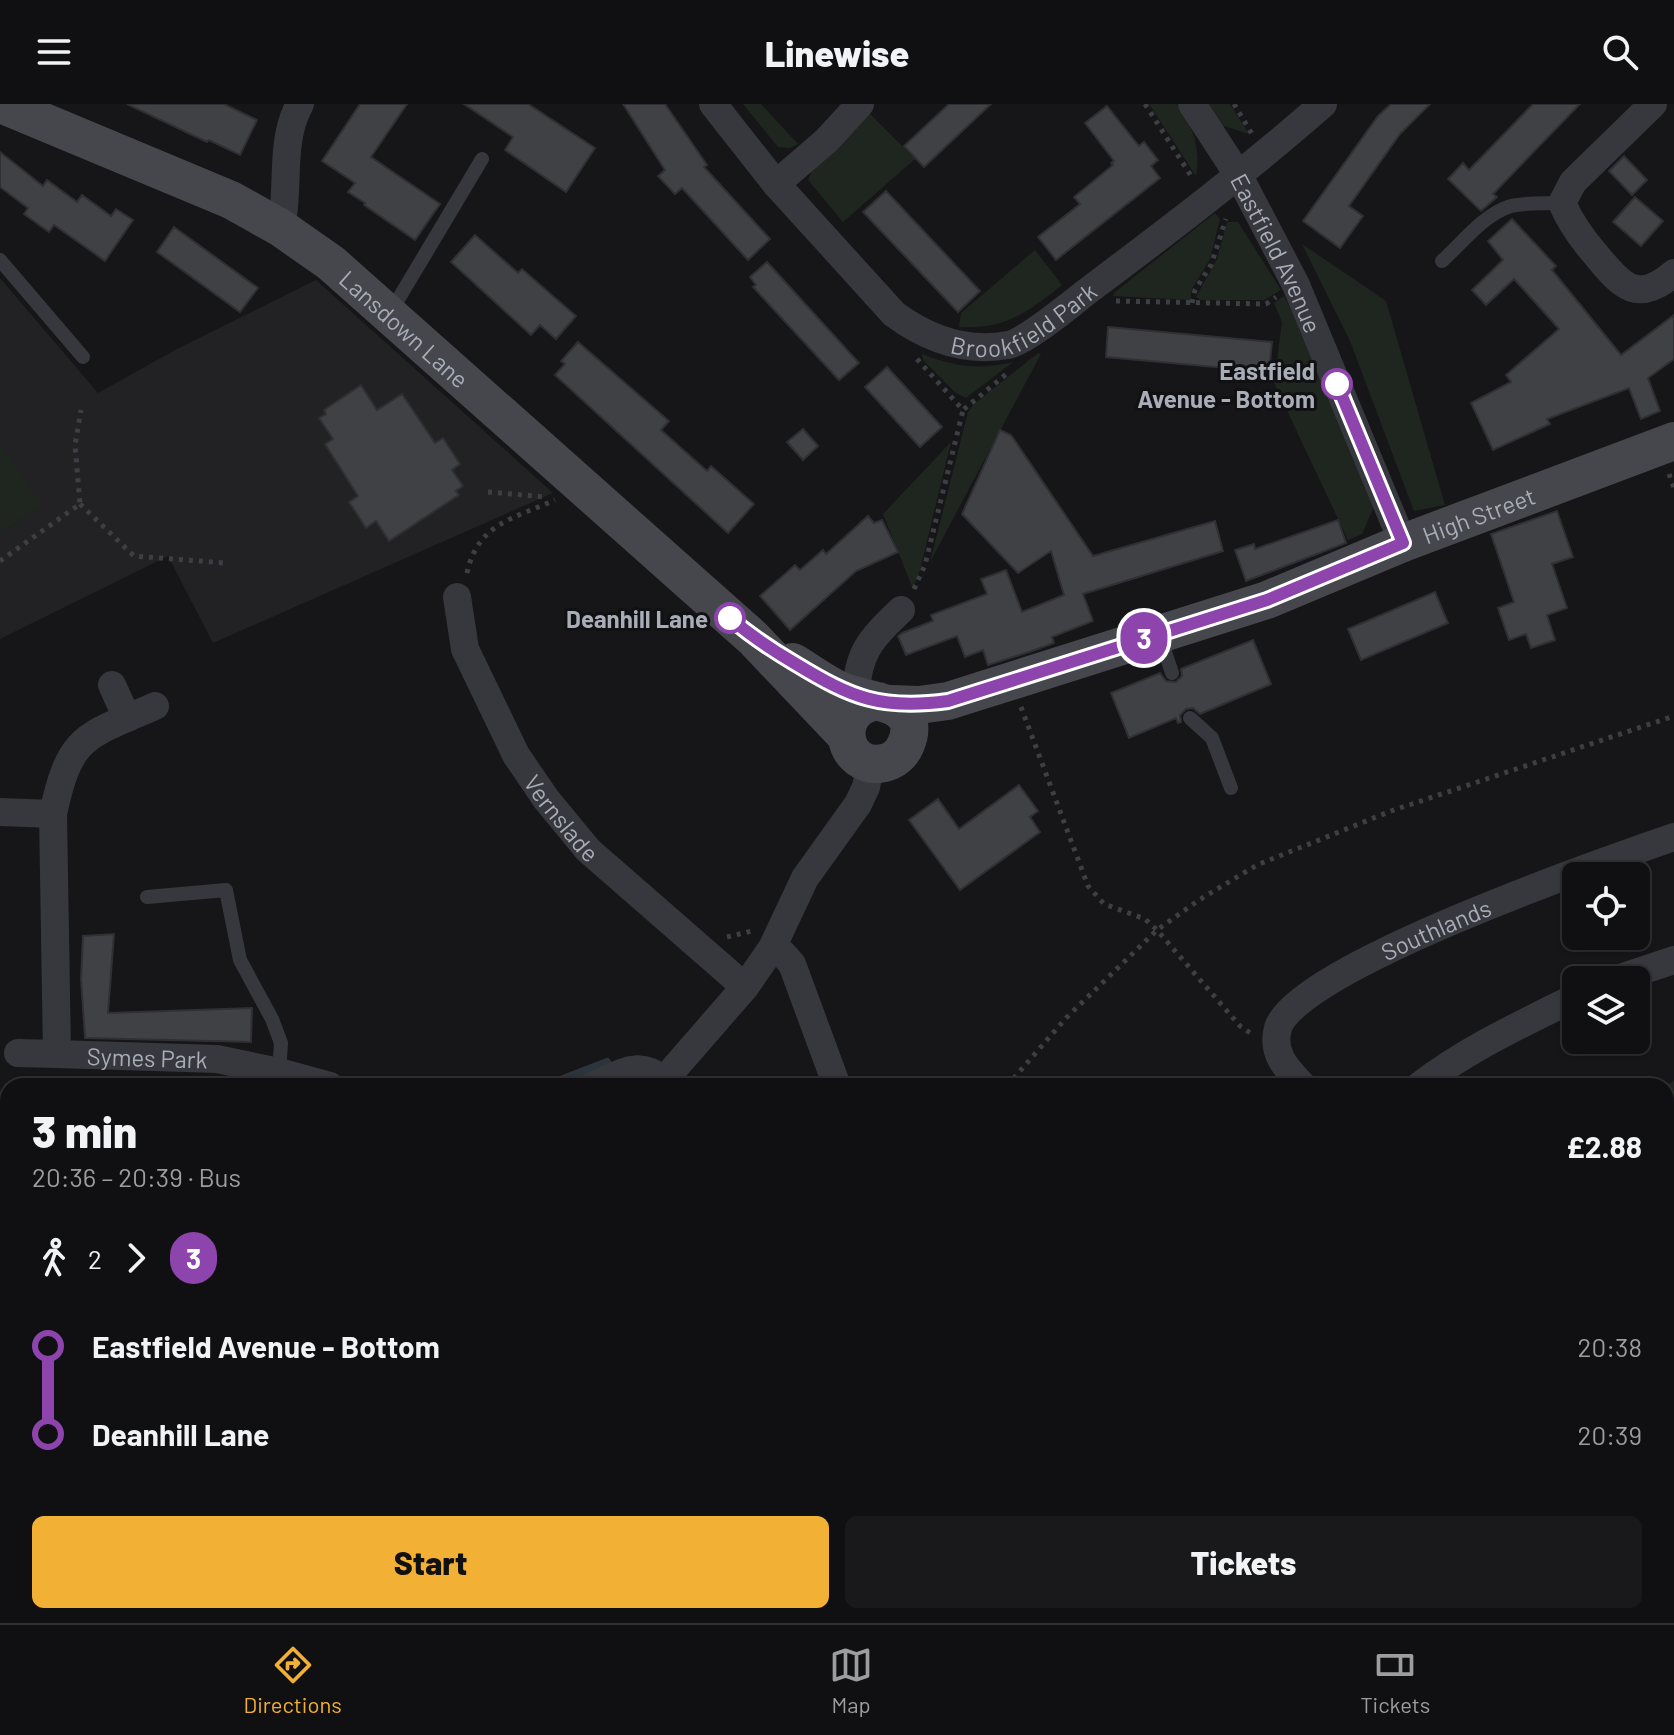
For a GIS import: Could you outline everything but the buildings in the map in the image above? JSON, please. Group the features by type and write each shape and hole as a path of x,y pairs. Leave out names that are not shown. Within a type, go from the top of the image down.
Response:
{"street":[{"name":"Lansdown Lane","path":"1,104 50,113 231,200 281,228 331,263 753,638 874,750"},
{"path":"281,228 289,137 293,116 300,104"},
{"name":"Brookfield Park","path":"713,104 776,184 894,314 916,330 974,347 1012,345 1048,321 1229,184 1323,104"},
{"path":"776,184 827,140 860,104"},
{"name":"Eastfield Avenue","path":"1192,104 1229,184 1296,285 1403,543"},
{"path":"1653,104 1573,182 1562,203 1572,227 1620,284 1637,289 1658,287 1674,273"},
{"name":"High Street","path":"875,700 919,705 948,701 1267,600 1403,543 1674,441"},
{"name":"Vernslade","path":"458,604 465,649 516,755 546,799 588,850 745,987"},
{"path":"874,750 908,740 906,719 875,700 859,662 878,632 901,610"},
{"name":"Lansdown Lane","path":"753,638 840,690 875,700"},
{"name":"High Street","path":"874,750 974,707 1010,680"},
{"path":"112,685 127,718"},
{"path":"666,1078 745,987 778,936 805,878 858,804 866,787 874,750 851,716 875,700"},
{"name":"Symes Park","path":"57,1054 53,814 59,782 70,756 86,737 155,706"},
{"path":"0,812 53,814"},
{"name":"Southlands","path":"1276,1041 1279,1026 1302,998 1372,959 1453,920 1542,883 1674,837"},
{"path":"778,936 783,954 792,964 834,1078"},
{"path":"1650,968 1674,960"},
{"path":"1429,1078 1494,1037 1562,1004"},
{"path":"1276,1041 1278,1057 1296,1078"},
{"name":"Symes Park","path":"18,1053 217,1059 301,1078"},
{"path":"611,1078 637,1067 652,1070 658,1078"}],"lane":[{"path":"390,313 482,159"},
{"path":"1442,261 1501,210 1514,205 1562,203"},
{"path":"0,260 83,357"},
{"path":"1159,633 1172,673"},
{"path":"1190,718 1212,738 1231,788"},
{"path":"147,897 226,890 240,960 272,1019 281,1043 279,1072"}],"path":[{"path":"1145,104 1196,184 1207,174 1229,184 1229,206 1211,265 1195,290 1192,303"},
{"path":"1101,301 1266,304"},
{"path":"81,410 75,445 80,504 134,556 224,563"},
{"path":"901,610 925,565 963,410"},
{"path":"458,604 468,591 467,572 479,540 490,529 559,498 488,492"},
{"path":"0,561 80,504"},
{"path":"1010,680 1088,886 1104,904 1145,919 1157,930 1249,1034 1276,1041"},
{"path":"1014,1078 1066,1018 1157,930 1199,900 1270,860 1391,811 1674,716"},
{"path":"695,945 778,936"}],"shaded area":[{"path":"743,104 761,104 798,144 790,148 778,147"},
{"path":"1149,104 1177,104 1194,138 1196,176"},
{"path":"1203,104 1230,104 1249,134 1221,125"},
{"path":"869,113 915,159 843,222 808,180 813,169"},
{"path":"1215,213 1220,219 1210,259 1192,289 1190,300 1113,296 1115,292"},
{"path":"1227,222 1238,222 1281,290 1264,300 1201,300 1196,297 1217,259"},
{"path":"1302,244 1386,301 1445,505 1414,511 1350,341"},
{"path":"1035,250 1062,285 1038,303 1003,322 990,326 959,327 961,313"},
{"path":"0,278 98,393 175,350 316,280 553,493 213,643 168,556 0,639"},
{"path":"1284,296 1297,320 1374,506 1362,534 1348,540 1274,383 1282,322 1274,303"},
{"path":"1038,353 1041,354 930,562 968,412"},
{"path":"922,354 967,366 1013,362 966,398 956,393 923,360"},
{"path":"951,442 920,570 913,589 883,514"},
{"path":"0,445 43,504 0,533"}],"waterway":[{"path":"566,1078 607,1062"}],"bus line":[{"name":"3","path":"730,618 753,638 840,690 891,704 919,705 948,701 1228,613 1325,578 1403,543 1337,384"}],"place":[{"name":"Eastfield Avenue - Bottom","path":"1337,384"},
{"name":"Deanhill Lane","path":"730,618"}]}
